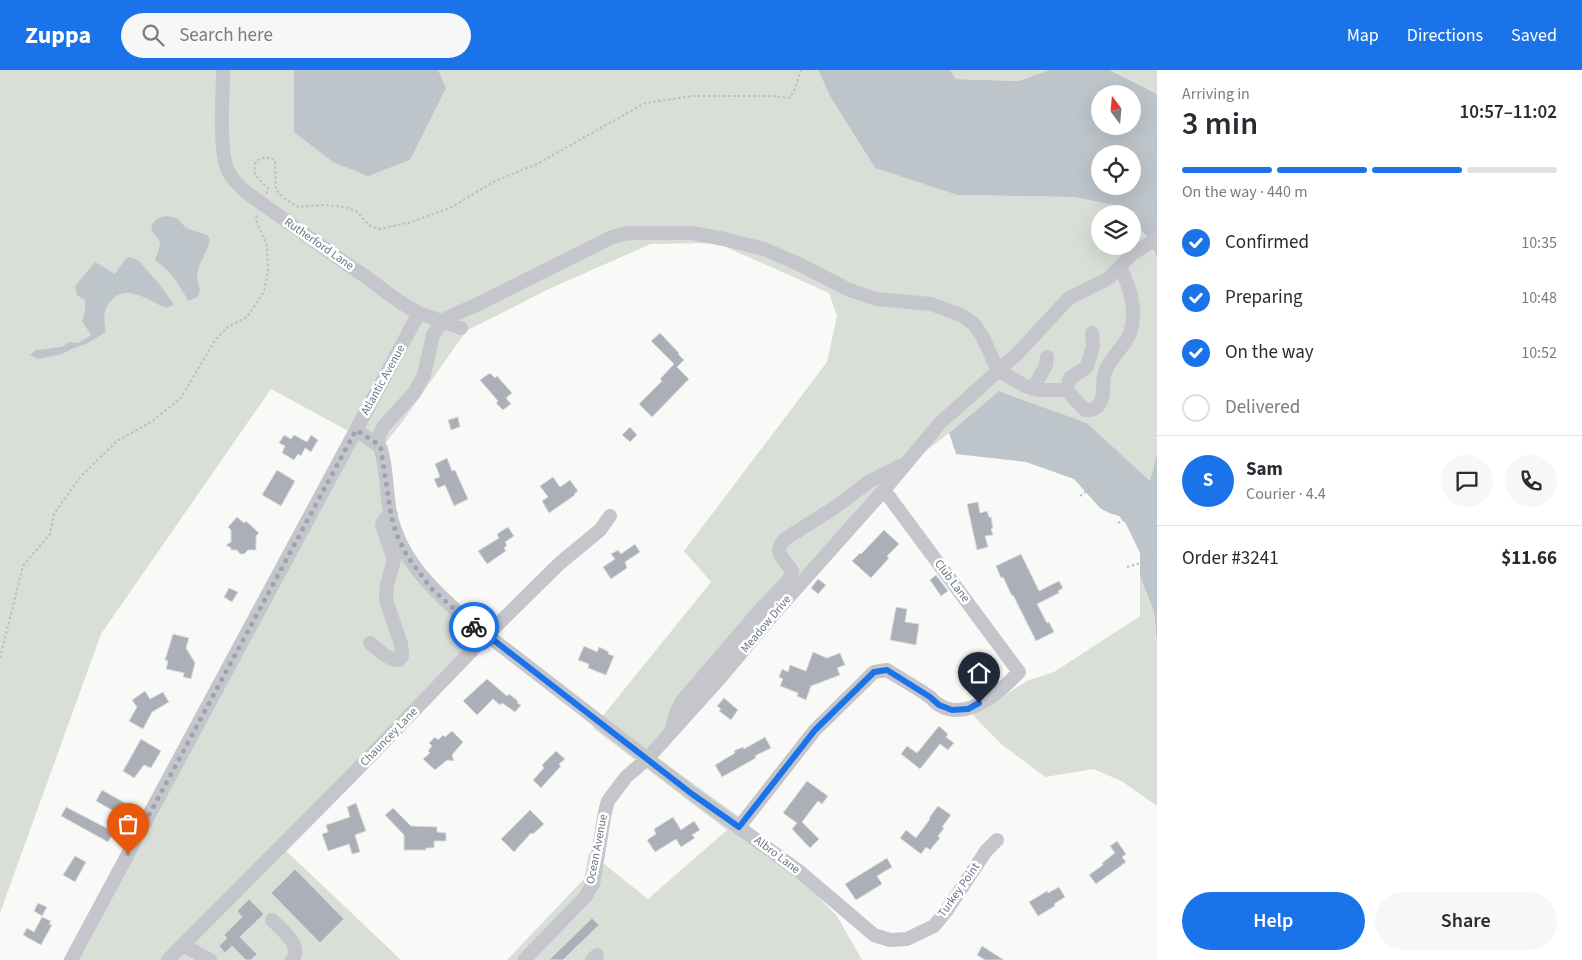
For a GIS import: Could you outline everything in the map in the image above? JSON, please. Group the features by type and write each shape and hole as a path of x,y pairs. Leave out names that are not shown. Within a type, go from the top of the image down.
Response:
{"street":[{"name":"Rutherford Lane","path":"223,70 224,160 237,183 405,307 419,313"},
{"path":"356,430 378,444 383,427 408,400 420,381 428,360 433,336 443,322 454,314 476,305 610,238 632,232 692,233 764,249 799,264 847,289 876,299 931,304 961,315 974,324 982,336 998,370 1025,386 1058,391 1066,390"},
{"name":"Meadow Drive","path":"647,758 720,678 777,610 884,490 940,422 1017,354 1069,298 1078,292 1102,283 1135,251 1157,239"},
{"path":"1066,390 1085,410 1096,408 1100,404 1106,370 1121,350 1132,327 1134,305 1131,291 1120,267"},
{"path":"419,313 461,328"},
{"name":"Atlantic Avenue","path":"71,960 419,313"},
{"path":"1066,390 1073,374 1087,367 1093,346 1092,333"},
{"path":"1033,388 1046,365 1048,357"},
{"name":"Albro Lane","path":"378,444 382,452 391,515 396,533 407,556 431,588 478,630 487,635 692,794 817,886"},
{"path":"672,731 672,722 682,701 760,610 789,580 792,571 780,554 779,545 870,481 907,462"},
{"name":"Club Lane","path":"739,827 815,730 874,672 887,670 930,697 939,705 952,710 968,709 1009,682 1020,672 884,490"},
{"path":"370,643 392,659 401,659 403,652 385,593 394,560 382,525 385,518 391,515"},
{"name":"Chauncey Lane","path":"168,960 349,778 487,635 560,563 600,530 610,516"},
{"name":"Ocean Avenue","path":"524,960 585,897 593,884 608,801 626,777 647,758"},
{"name":"Turkey Point","path":"817,886 874,935 890,940 908,939 934,926 947,910 986,850 997,840"},
{"path":"272,920 296,948 296,955 292,960"},
{"path":"184,945 210,960"}],"path":[{"path":"0,658 23,566 50,534 54,514 81,476 117,441 151,422 181,398 215,340 228,327 248,317 264,292 268,271 267,245 257,223 256,211 262,203 268,188 255,174 253,169 256,161 265,157 275,160 276,190 298,207 344,207 356,211 370,226 380,229 411,222 452,207 495,181 536,164 645,103 693,96 772,96 789,98 801,70"},
{"path":"1080,496 1105,478"},
{"path":"1118,523 1138,510"},
{"path":"1127,567 1157,558"}],"shaded area":[{"path":"0,70 818,70 831,98 875,168 957,195 1073,197 1113,205 1091,205 1091,255 1141,255 1141,230 1151,243 1157,260 1157,453 1150,481 1087,423 999,391 885,483 650,752 738,816 837,916 862,960 507,960 584,879 589,852 648,899 727,830 593,728 711,582 684,551 827,362 837,316 829,293 717,243 651,244 551,288 466,331 384,445 392,535 483,636 281,846 401,960 77,960 356,435 271,389 101,634 0,913"},
{"path":"294,70 438,70 446,88 410,160 368,176 333,162 294,132"},
{"path":"818,70 950,70 956,79 1018,81 1050,70 1110,70 1139,85 1091,85 1091,135 1141,135 1141,86 1157,94 1157,260 1149,238 1141,231 1141,205 1113,205 1073,197 957,195 875,168 831,98"},
{"path":"950,70 1050,70 1018,81 955,79"},
{"path":"1111,70 1157,70 1157,94"},
{"path":"167,216 177,218 186,228 207,235 210,239 198,269 197,275 200,289 198,297 188,301 174,278 155,260 160,244 153,232 152,226 157,219"},
{"path":"129,257 138,260 160,285 174,305 166,308 136,294 122,294 115,297 106,308 104,322 106,332 86,344 62,354 38,359 30,355 36,350 62,347 69,342 78,343 91,335 82,321 85,311 85,300 77,295 75,286 95,262 115,274 125,259"},
{"path":"999,391 1087,423 1150,481 1157,453 1157,643 1154,612 1140,576 1140,553 1126,524 1119,516 1100,508 1074,479 1026,462 956,454 949,433"},
{"path":"1140,576 1154,612 1157,643 1157,806 1123,782 1094,769 1045,777 1001,744 968,710 994,702 1027,681 1054,672 1140,616"}],"building":[{"path":"660,333 684,360 677,367 689,379 652,417 639,404 662,381 660,379 674,364 651,341"},
{"path":"490,373 495,378 497,376 512,393 506,398 511,404 503,410 496,403 498,401 480,380"},
{"path":"458,417 460,427 451,430 448,420"},
{"path":"630,427 637,435 630,442 622,435"},
{"path":"284,435 291,439 294,435 307,442 311,435 318,440 311,452 305,448 301,456 298,454 294,460 282,453 285,446 279,443"},
{"path":"447,458 452,471 455,470 468,499 454,506 445,485 438,488 434,479 440,477 435,464"},
{"path":"277,470 295,481 281,506 262,495"},
{"path":"553,477 560,487 570,480 578,491 549,513 542,501 548,497 540,486"},
{"path":"978,502 980,513 987,511 989,517 991,517 993,535 985,536 988,547 977,550 967,504"},
{"path":"237,517 244,523 246,521 259,533 256,536 256,550 248,550 244,554 240,554 237,550 231,550 226,545 231,542 231,530 228,527"},
{"path":"508,527 514,536 505,542 507,545 504,548 506,551 487,564 478,551 499,538 497,534"},
{"path":"884,530 899,544 887,556 889,558 871,578 852,561"},
{"path":"635,544 640,552 625,562 627,568 611,579 603,567 615,559 611,554 618,550 621,554"},
{"path":"1021,554 1039,591 1059,581 1063,588 1058,591 1059,593 1037,604 1054,632 1036,641 996,566"},
{"path":"936,575 948,591 941,596 930,580"},
{"path":"818,579 826,585 818,594 811,588"},
{"path":"229,588 238,592 232,602 224,597"},
{"path":"896,607 907,609 905,622 919,624 916,645 890,640"},
{"path":"173,634 189,638 186,648 195,663 191,679 183,677 184,673 166,669 168,661 165,660"},
{"path":"584,646 597,652 599,647 614,656 606,675 588,668 589,664 578,660"},
{"path":"813,652 827,658 840,653 845,665 837,668 840,675 811,686 806,700 797,696 798,693 780,686 783,679 779,677 782,669 788,672 790,665 806,671"},
{"path":"487,679 507,696 509,694 518,701 517,703 521,705 515,712 502,703 500,705 493,699 477,715 463,701"},
{"path":"145,691 150,699 163,692 169,702 152,712 143,729 129,721 137,707 132,700"},
{"path":"724,698 738,710 731,720 719,711 721,709 717,706"},
{"path":"939,726 948,734 946,737 954,743 948,750 940,744 920,769 901,754 907,746 917,753"},
{"path":"452,731 463,742 452,755 454,761 447,760 435,770 423,759 430,753 428,751 432,746 429,743 435,737 438,740 443,735 445,737"},
{"path":"765,737 771,748 722,777 715,765 735,753 734,751 743,747 744,749"},
{"path":"141,739 161,751 151,768 144,765 134,778 123,771"},
{"path":"556,751 565,759 541,788 533,780 544,768 542,765"},
{"path":"807,781 828,796 822,804 818,801 802,822 819,839 810,848 792,829 797,823 783,813"},
{"path":"102,790 125,803 119,814 96,801"},
{"path":"356,803 366,831 355,835 360,852 352,854 349,844 328,851 322,834 328,832 326,825 350,817 347,807"},
{"path":"938,806 951,815 942,827 944,828 938,836 940,838 930,850 926,847 921,854 900,838 906,830 916,838"},
{"path":"66,807 114,832 108,842 61,816"},
{"path":"393,808 411,826 437,827 437,832 446,833 446,841 434,841 434,848 426,848 426,850 404,850 404,835 385,815"},
{"path":"530,810 544,824 533,834 531,833 514,852 501,839"},
{"path":"673,817 681,830 694,821 700,830 692,835 695,838 681,847 676,839 655,852 647,840 656,834 654,829"},
{"path":"1117,841 1126,854 1122,857 1126,862 1096,884 1089,875 1115,853 1110,846"},
{"path":"75,856 86,862 75,882 63,875"},
{"path":"887,858 892,867 877,876 882,884 856,900 845,884"},
{"path":"295,869 344,919 320,943 271,893"},
{"path":"1059,887 1065,897 1054,904 1055,906 1038,916 1029,902 1047,891 1048,893"},
{"path":"249,899 264,914 240,937 257,954 251,960 246,960 232,946 225,953 219,946 227,938 224,935 242,917 237,911"},
{"path":"38,903 47,907 42,916 34,911"},
{"path":"42,917 51,921 49,924 52,925 41,945 23,935 27,928 34,932"},
{"path":"592,918 599,925 563,960 549,960"},
{"path":"982,946 1004,960 985,960 977,955"}],"way so far":[{"path":"128,854 356,430 378,444 381,449 391,515 396,533 407,556 431,588 474,627"}],"route":[{"path":"474,627 487,635 692,794 739,827 815,730 874,672 887,670 930,697 939,705 952,710 968,709 979,703"}]}
